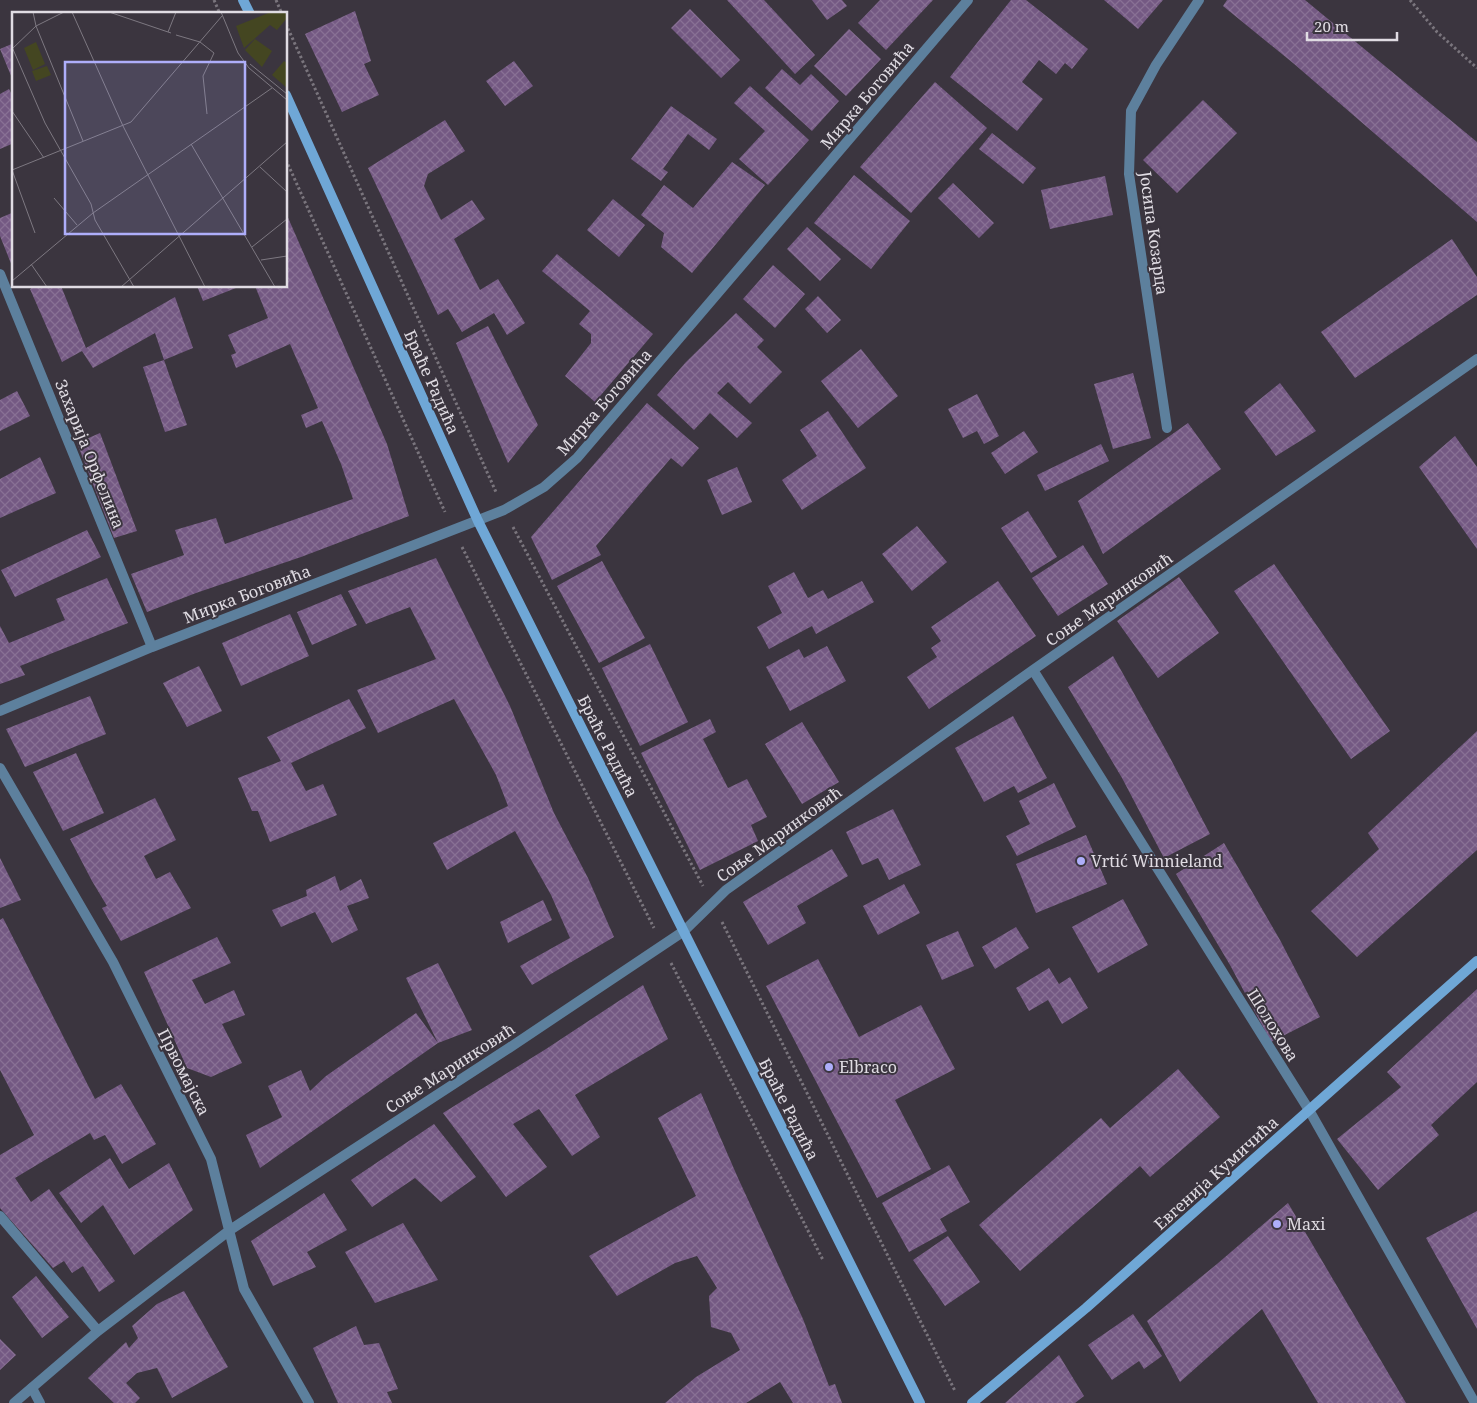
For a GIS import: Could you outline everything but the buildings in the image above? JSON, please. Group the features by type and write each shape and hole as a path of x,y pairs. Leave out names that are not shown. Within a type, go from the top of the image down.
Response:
{"street":[{"path":"243,0 249,12"},
{"name":"Мирка Боговића","path":"0,711 152,647 478,521 504,510 544,487 577,458 968,0"},
{"name":"Јосипа Козарца","path":"1167,428 1129,174 1131,111 1156,65 1200,0"},
{"name":"Браће Радића","path":"288,99 478,521 920,1403"},
{"name":"Захарија Орфелина","path":"0,274 152,647"},
{"name":"Соње Маринковић","path":"14,1403 98,1331 230,1230 684,931 726,890 1033,670 1477,359"},
{"name":"Шолохова","path":"1033,670 1308,1110 1475,1403"},
{"name":"Првомајска","path":"0,768 113,962 203,1142 211,1159 244,1289 309,1403"},
{"name":"Евгенија Кумичића","path":"972,1403 1086,1308 1477,961"},
{"path":"0,1216 98,1331"},
{"path":"32,1388 40,1403"}],"path":[{"path":"214,0 219,12"},
{"path":"276,0 281,12"},
{"path":"1410,0 1437,32 1477,68"},
{"path":"288,28 504,510 712,904 956,1394"}],"place":[{"name":"Vrtić Winnieland","path":"1081,861"},
{"name":"Elbraco","path":"829,1067"},
{"name":"Maxi","path":"1277,1224"}]}
